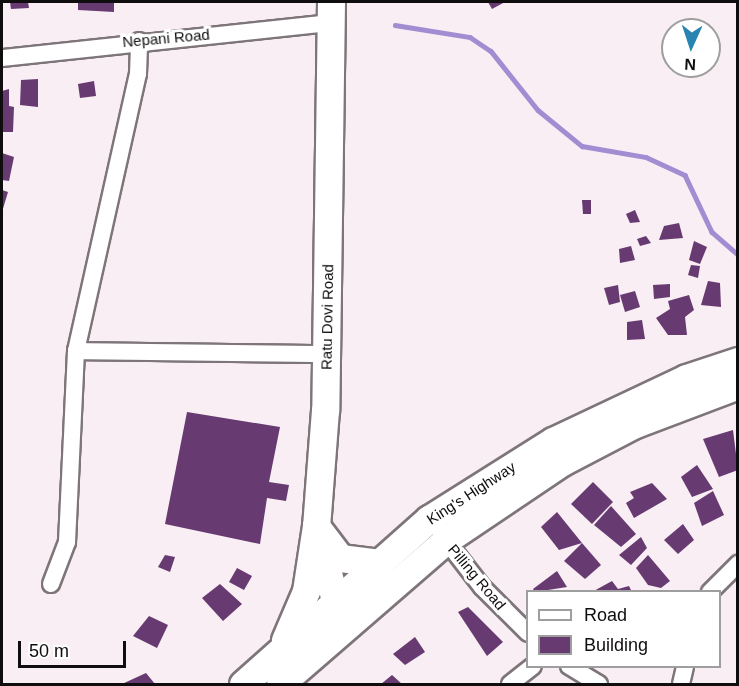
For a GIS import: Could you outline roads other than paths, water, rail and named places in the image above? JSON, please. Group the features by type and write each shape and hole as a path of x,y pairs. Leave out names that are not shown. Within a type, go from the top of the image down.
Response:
{"main road":[{"name":"Ratu Dovi Road","path":"330,12 326,354 316,526 338,616"},
{"name":"King's Highway","path":"280,684 380,563 429,519 553,441 686,378 738,361"},
{"name":"King's Highway","path":"243,684 279,650 338,616 562,462 635,424 738,385"},
{"path":"316,526 340,558 380,563"},
{"path":"279,650 303,600 316,526"}],"street":[{"name":"Nepani Road","path":"2,58 139,41 330,12"},
{"path":"51,584 67,542 76,351 138,74 139,41"},
{"path":"76,351 326,354"},
{"name":"Pilling Road","path":"429,519 482,587 526,631"},
{"path":"711,590 738,564"},
{"path":"510,684 530,668"},
{"path":"572,668 599,684"},
{"path":"681,684 685,668"}],"waterway":[{"path":"395,25 470,37 491,51 538,110 582,146 646,157 685,175 712,232 738,255"}]}
